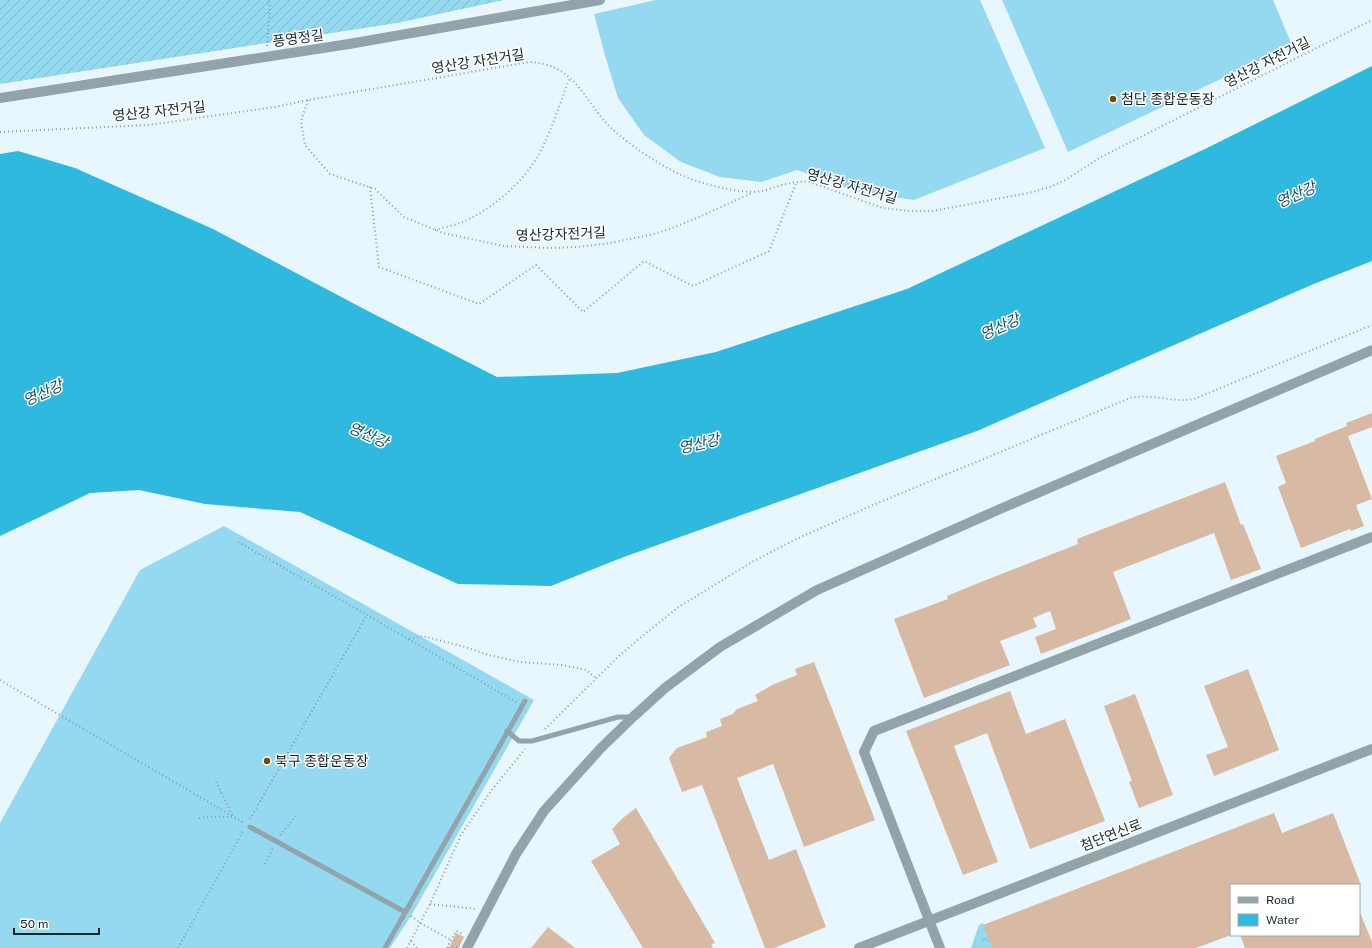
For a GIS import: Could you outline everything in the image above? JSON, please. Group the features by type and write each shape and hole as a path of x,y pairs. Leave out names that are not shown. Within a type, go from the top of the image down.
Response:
{"street":[{"name":"풍영정길","path":"0,98 349,44 600,0"},
{"path":"467,948 516,854 544,811 601,748 633,717 665,688 720,647 817,590 1007,506 1372,350"},
{"path":"940,948 864,752 874,731 1372,537"},
{"name":"첨단연신로","path":"860,948 929,920 1372,750"}],"lane":[{"path":"385,948 524,703"},
{"path":"507,731 519,740 532,741 618,717 633,717"},
{"path":"249,826 405,912"}],"path":[{"path":"267,57 270,4 268,0"},
{"name":"영산강 자전거길","path":"0,132 148,125 275,107 530,62 540,62 561,70 570,77 610,126 631,144 656,162 680,175 709,185 753,192 797,182 809,182 883,208 909,211 933,211 1033,192 1064,181 1101,157 1372,20"},
{"path":"435,230 464,221 490,206 518,182 530,168 542,149 550,132 570,77"},
{"name":"영산강자전거길","path":"308,100 301,121 305,145 330,174 375,189 404,217 435,230 504,246 551,248 604,244 650,235 670,229 699,217 753,192"},
{"path":"370,187 380,267 479,304 536,265 583,312 644,261 693,286 769,251 797,182"},
{"path":"238,542 409,640 524,703"},
{"path":"178,948 249,826 367,615"},
{"path":"409,640 423,636 489,655 520,662 562,665 586,670 596,678"},
{"path":"0,680 249,826"},
{"path":"215,779 233,817"},
{"path":"199,818 233,817"},
{"path":"430,904 486,910"},
{"path":"420,923 451,940"},
{"path":"448,948 456,930 465,936 476,929"},
{"path":"411,941 417,948"}],"green space":[{"path":"0,0 504,0 397,23 0,84"},
{"path":"656,0 980,0 1045,148 914,200 856,191 797,170 761,182 720,177 681,162 644,135 618,98 594,14"},
{"name":"첨단 종합운동장","path":"1002,0 1273,0 1292,45 1068,152"},
{"name":"북구 종합운동장","path":"224,526 534,700 411,916 390,948 0,948 0,823 140,570"},
{"path":"983,923 992,948 971,948 979,925"}],"water":[{"name":"영산강","path":"1372,66 1372,261 1316,283 977,431 621,558 551,586 458,584 300,512 205,504 139,490 90,493 0,536 0,154 18,151 75,168 213,229 497,377 617,373 716,352 907,289 1207,148"}],"building":[{"path":"1372,413 1372,427 1348,436 1372,499 1356,505 1364,526 1351,531 1350,529 1301,548 1278,487 1286,483 1276,456 1315,441 1315,439 1347,426 1346,423"},
{"path":"1225,482 1241,525 1243,524 1261,569 1231,580 1214,533 1113,572 1131,619 1041,654 1035,637 1056,629 1050,611 1033,618 1037,627 1000,641 1010,665 924,698 894,619 948,599 947,596 1078,544 1077,539"},
{"path":"814,662 875,820 804,847 773,764 737,778 769,860 796,849 826,927 774,948 765,948 702,785 682,792 669,758 677,748 707,737 706,732 722,726 720,719 733,714 737,709 758,701 755,695 772,685 797,675 795,669"},
{"path":"1248,669 1279,750 1214,776 1206,755 1228,747 1204,686"},
{"path":"1010,691 1026,734 1065,719 1105,821 1030,849 987,733 954,746 998,862 963,875 906,731"},
{"path":"1135,694 1173,795 1139,808 1129,782 1132,781 1104,706"},
{"path":"636,808 715,943 711,945 713,948 643,948 591,861 620,844 612,829"},
{"path":"1274,813 1282,833 1333,813 1361,885 1230,884 1230,935 1196,948 992,948 983,925"},
{"path":"1360,912 1372,942 1372,948 1245,948 1240,936 1360,936"},
{"path":"548,927 575,948 531,948"},
{"path":"456,933 464,937 459,948 449,948"}],"place":[{"name":"첨단 종합운동장","path":"1113,99"},
{"name":"북구 종합운동장","path":"267,761"}]}
